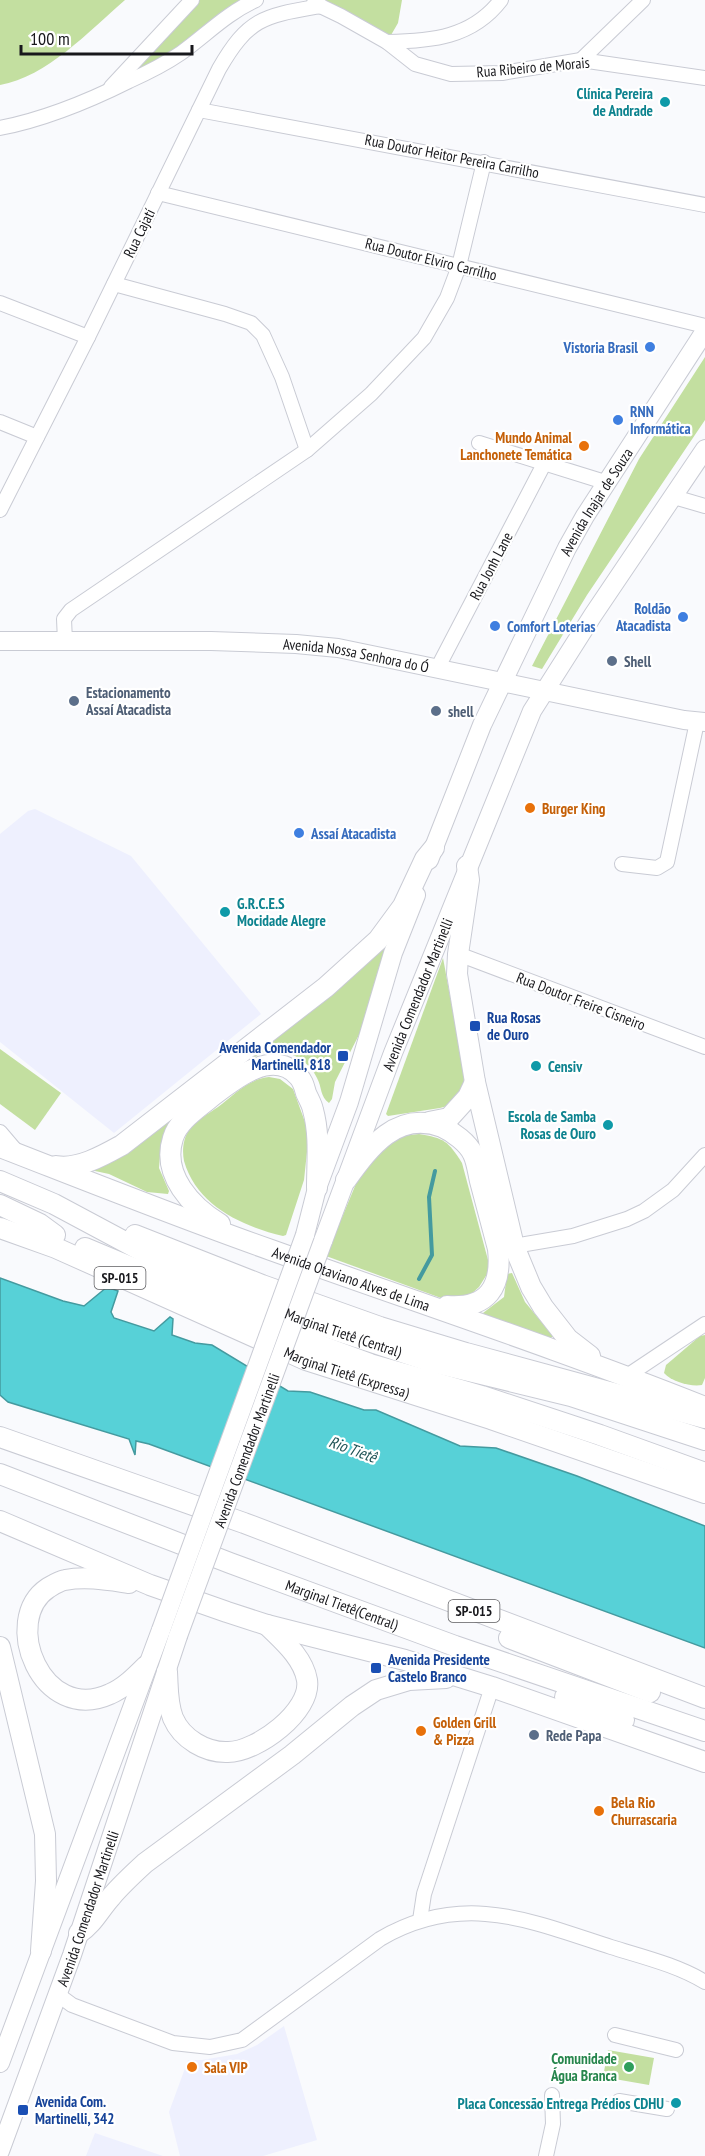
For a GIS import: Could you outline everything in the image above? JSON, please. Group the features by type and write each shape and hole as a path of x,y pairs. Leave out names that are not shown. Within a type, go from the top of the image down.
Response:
{"highway":[{"path":"44,1163 62,1167 76,1165 95,1159 122,1144 326,987 384,931 403,906 425,859 434,848"},
{"path":"467,866 469,879 457,974 475,1082 514,1246 531,1287 554,1323 568,1339 604,1368"},
{"path":"270,1250 245,1239 211,1218 194,1204 181,1188 174,1175 171,1162 173,1138 178,1127 238,1076 268,1065 284,1066 297,1074 313,1109 317,1134 317,1188"},
{"path":"346,1180 370,1148 392,1129 449,1118 468,1097 475,1082"},
{"path":"429,1122 447,1129 460,1139 473,1154 498,1248 499,1263 495,1284 491,1292 480,1302 464,1307 432,1305"},
{"name":"Avenida Otaviano Alves de Lima","path":"9,1150 270,1250 432,1305 705,1407"},
{"name":"Marginal Tietê (Central)","path":"0,1180 54,1204 155,1258 204,1281 314,1323 432,1362 571,1396 705,1440"},
{"path":"54,1204 262,1285 380,1327 466,1353 705,1418"},
{"path":"0,1205 40,1224 55,1235"},
{"name":"SP-015","path":"0,1216 55,1235"},
{"name":"Marginal Tietê (Expressa)","path":"0,1228 56,1248 306,1360 491,1419 705,1493"},
{"name":"Marginal Tietê (Central)","path":"55,1235 310,1342 370,1364 482,1396 705,1473"},
{"path":"600,1435 623,1436 705,1459"},
{"name":"SP-015","path":"0,1437 244,1523 705,1698"},
{"name":"Marginal Tietê(Central)","path":"0,1474 230,1563 455,1646"},
{"path":"0,1521 150,1585 227,1612 267,1625 405,1660 492,1687 705,1762"},
{"path":"146,1666 131,1681 107,1696 80,1699 65,1696 48,1686 36,1674 30,1663 24,1631 30,1604 42,1592 63,1580 91,1578 150,1585"},
{"path":"412,1587 448,1613 565,1661 705,1712"},
{"path":"167,1672 169,1704 180,1730 193,1743 211,1750 229,1752 243,1749 263,1739 284,1724 298,1709 306,1695 307,1681 295,1654 267,1625"},
{"path":"455,1646 705,1731"},
{"path":"455,1646 474,1662 691,1746 705,1754"},
{"path":"0,1647 45,1834 46,1881 41,1951"},
{"path":"79,1933 87,1928 109,1898 146,1863 376,1690 423,1678 465,1679"}],"main road":[{"name":"Avenida Inajar de Souza","path":"502,682 585,516 705,331"},
{"path":"544,691 705,449"},
{"name":"Avenida Nossa Senhora do Ó","path":"0,640 211,641 338,648 701,722"},
{"name":"Avenida Comendador Martinelli","path":"0,2063 305,1235 317,1188 349,1102 393,953 482,725 502,682"},
{"name":"Avenida Comendador Martinelli","path":"0,2151 79,1933 178,1636 322,1241 467,866 532,711 544,691"}],"street":[{"path":"105,93 192,0"},
{"path":"0,128 32,121 105,93 157,68 181,53 243,6 256,0"},
{"name":"Rua Ribeiro de Morais","path":"306,0 387,42 415,64 451,74 502,73 581,60 705,78"},
{"path":"387,42 426,41 472,27 491,13 501,0"},
{"path":"581,60 643,0"},
{"name":"Rua Cajatí","path":"0,510 234,44 253,25 277,13 321,6"},
{"name":"Rua Doutor Heitor Pereira Carrilho","path":"199,110 705,205"},
{"path":"65,641 64,619 71,610 308,450 371,394 424,338 447,298 459,266 484,162"},
{"name":"Rua Doutor Elviro Carrilho","path":"158,193 705,326"},
{"path":"114,284 251,323 263,335 282,377 308,450"},
{"path":"0,303 88,337"},
{"path":"0,422 37,437"},
{"path":"479,443 608,483"},
{"name":"Rua Jonh Lane","path":"437,669 544,464"},
{"path":"674,498 705,506"},
{"path":"622,864 657,868 662,867 666,862 701,722"},
{"name":"Rua Doutor Freire Cisneiro","path":"458,954 705,1047"},
{"path":"0,1132 9,1150"},
{"path":"514,1246 573,1236 627,1219 644,1211 673,1190 705,1155"},
{"path":"627,1376 705,1324"},
{"path":"420,1920 424,1894 492,1687"},
{"path":"57,1995 72,2005 173,2043 210,2047 242,2040 380,1939 400,1927 445,1914 475,1912 506,1915 546,1926 692,1974 705,1982"},
{"path":"615,2035 676,2050"},
{"path":"546,2156 553,2124 552,2095"},
{"path":"620,2101 667,2109"}],"shaded area":[{"path":"35,809 131,856 261,1014 114,1133 0,1042 0,834 28,811"},
{"path":"284,2026 317,2140 263,2156 180,2156 169,2112 188,2060 237,2054 257,2045"},
{"path":"95,2133 163,2156 86,2156"}],"green space":[{"path":"0,0 125,0 51,63 34,73 0,85"},
{"path":"192,0 256,0 105,93"},
{"path":"306,0 402,0 398,23 387,42"},
{"path":"705,357 705,420 587,595 542,669 532,666 639,459"},
{"path":"381,944 386,948 365,1023 335,1082 329,1103 324,1098 313,1071 302,1060 279,1051 264,1052 248,1062 165,1133 161,1143 159,1168 169,1191 168,1194 147,1192 109,1174 81,1168"},
{"path":"443,958 466,1082 458,1103 388,1116 386,1114"},
{"path":"0,1049 61,1093 35,1130 0,1104"},
{"path":"269,1077 280,1079 293,1089 309,1133 304,1180 286,1235 283,1236 237,1220 210,1202 190,1177 183,1157 185,1137 195,1123 248,1084"},
{"path":"419,1134 445,1142 462,1163 488,1260 489,1271 479,1287 460,1300 441,1298 326,1256 360,1174 373,1157 400,1136"},
{"path":"512,1273 525,1302 553,1336 551,1338 484,1315 483,1313 504,1297 507,1274"},
{"path":"705,1335 705,1378 702,1385 682,1383 664,1373 666,1365 700,1336"},
{"name":"Comunidade Água Branca","path":"608,2050 654,2058 649,2085 603,2077"}],"water":[{"name":"Rio Tietê","path":"0,1278 63,1301 84,1306 107,1287 118,1291 111,1312 114,1318 154,1331 170,1317 173,1319 172,1335 195,1343 212,1345 288,1391 310,1392 364,1410 376,1410 460,1446 496,1448 577,1476 705,1526 705,1648 149,1444 136,1441 135,1455 129,1439 8,1402 0,1395"}],"waterway":[{"path":"419,1279 432,1255 429,1197 435,1171"}],"place":[{"name":"Clínica Pereira de Andrade","path":"665,102"},
{"name":"Vistoria Brasil","path":"650,347"},
{"name":"RNN Informática","path":"618,420"},
{"name":"Mundo Animal Lanchonete Temática","path":"584,446"},
{"name":"Roldão Atacadista","path":"683,617"},
{"name":"Comfort Loterias","path":"495,626"},
{"name":"Shell","path":"612,661"},
{"name":"Estacionamento Assaí Atacadista","path":"74,701"},
{"name":"shell","path":"436,711"},
{"name":"Burger King","path":"530,808"},
{"name":"Assaí Atacadista","path":"299,833"},
{"name":"G.R.C.E.S Mocidade Alegre","path":"225,912"},
{"name":"Rua Rosas de Ouro","path":"475,1026"},
{"name":"Avenida Comendador Martinelli, 818","path":"343,1056"},
{"name":"Censiv","path":"536,1066"},
{"name":"Escola de Samba Rosas de Ouro","path":"608,1125"},
{"name":"Avenida Presidente Castelo Branco","path":"376,1668"},
{"name":"Golden Grill & Pizza","path":"421,1731"},
{"name":"Rede Papa","path":"534,1735"},
{"name":"Bela Rio Churrascaria","path":"599,1811"},
{"name":"Sala VIP","path":"192,2067"},
{"name":"Comunidade Água Branca","path":"629,2067"},
{"name":"Placa Concessão Entrega Prédios CDHU","path":"676,2103"},
{"name":"Avenida Com. Martinelli, 342","path":"23,2110"}]}
